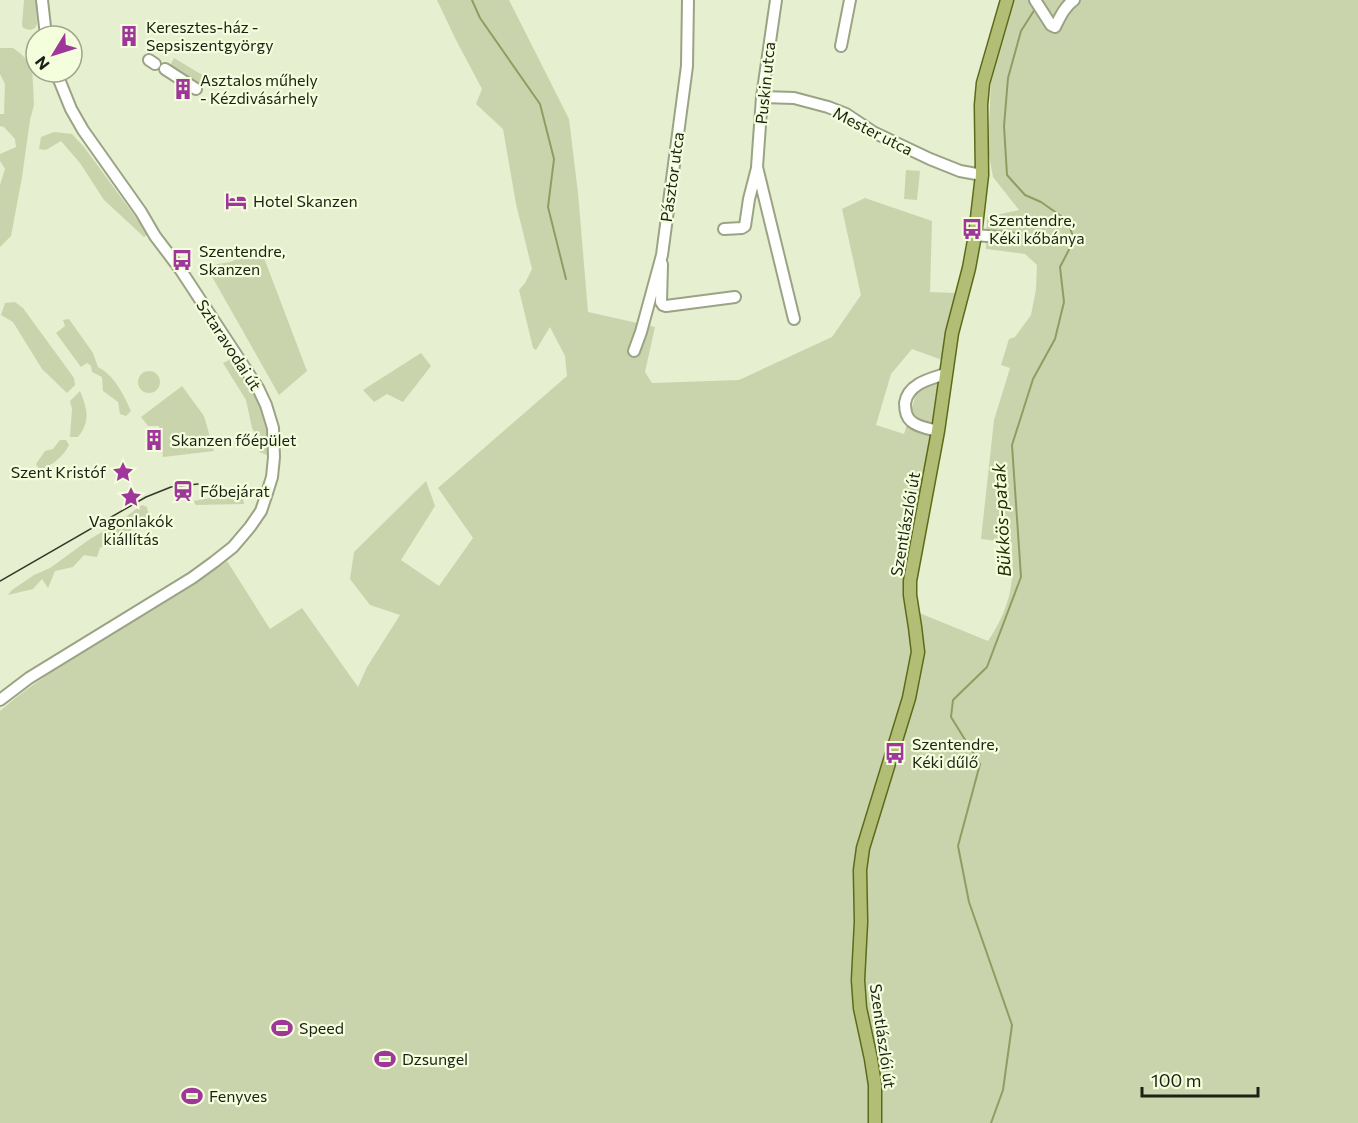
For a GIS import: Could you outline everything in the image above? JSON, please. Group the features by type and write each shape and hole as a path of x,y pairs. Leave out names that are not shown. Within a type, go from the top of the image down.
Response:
{"main road":[{"name":"Szentlászlói út","path":"875,1123 875,1085 860,1008 858,980 861,922 860,870 863,848 909,698 918,652 910,581 938,431 952,333 975,235 982,175 982,89 1007,0"}],"street":[{"path":"42,0 45,24"},
{"name":"Pásztor utca","path":"634,351 662,255 687,66 688,0"},
{"name":"Puskin utca","path":"724,229 745,226 757,167 762,97 776,0"},
{"path":"841,46 850,0"},
{"path":"1035,0 1051,25 1055,27 1063,11 1074,0"},
{"path":"156,64 196,89"},
{"name":"Sztaravodai út","path":"0,700 29,678 192,578 233,547 261,511 272,477 274,457 273,428 258,388 180,268 154,236 141,212 83,130 61,84"},
{"name":"Mester utca","path":"762,97 794,98 828,107 846,114 873,132 930,159 960,171 982,175"},
{"name":"Puskin utca","path":"757,167 794,320"},
{"path":"975,235 1011,238"},
{"path":"662,255 661,302 663,305 735,297"},
{"path":"938,431 910,421 904,409 906,397 915,387 945,374"}],"green space":[{"path":"24,0 36,0 37,24 24,24 24,28 22,24"},
{"path":"437,0 509,0 569,119 588,312 655,327 645,372 652,383 739,380 832,337 861,295 842,209 865,198 932,221 930,292 955,293 942,360 912,349 891,374 876,425 904,434 916,394 940,379 908,572 907,608 988,641 1004,611 1012,574 1012,543 981,539 994,420 1010,368 1001,365 1009,339 1015,337 1031,315 1036,289 1037,265 1025,254 986,249 987,217 1019,210 993,177 988,149 991,80 1013,0 1358,0 1358,1123 0,1123 0,711 45,676 227,561 270,629 302,608 358,687 367,667 400,615 370,605 350,579 354,552 426,481 435,506 401,560 439,586 473,538 438,488 567,376 565,356 550,327 536,350 533,348 519,290 532,269 516,204 503,129 476,104 482,89"},
{"path":"0,48 13,48 24,57 24,84 33,84 34,105 11,236 0,247 0,185 5,169 0,161 0,154 16,147 15,139 4,127 0,126 0,114 4,114 5,84 0,74"},
{"path":"174,58 204,76 198,87 168,69"},
{"path":"54,132 72,134 84,147 148,234 144,237 104,200 80,163 61,141 46,150 39,149 41,137"},
{"path":"906,170 920,171 917,200 904,199"},
{"path":"261,250 307,371 279,395 206,266 230,262"},
{"path":"15,302 23,308 74,378 75,385 67,393 42,369 13,322 1,315 5,303"},
{"path":"69,319 93,353 98,367 114,380 122,392 131,411 126,416 120,414 118,402 103,391 102,377 92,372 91,366 87,363 81,367 56,333 65,326 63,320"},
{"path":"421,353 431,366 403,402 387,394 374,402 363,390"},
{"path":"231,359 262,411 267,431 267,455 259,452 260,441 252,428 246,400 223,363"},
{"path":"149,371 157,374 160,382 157,390 149,393 141,390 138,382 141,374"},
{"path":"182,386 204,416 214,451 163,457 159,426 148,426 141,417"},
{"path":"80,391 86,409 85,425 78,437 70,437 72,409 70,401"},
{"path":"60,440 66,440 69,445 67,450 40,471 36,464 45,451 53,449"},
{"path":"211,498 243,498 244,504 196,505 193,501"},
{"path":"142,505 147,507 148,519 100,548 97,557 84,555 73,567 55,571 48,588 42,579 33,589 8,595 34,575 50,568"}],"waterway":[{"path":"472,0 480,18 540,104 554,159 548,207 566,279"},
{"name":"Bükkös-patak","path":"991,1123 1003,1090 1012,1025 969,902 958,846 980,764 951,717 953,700 987,667 1021,577 1012,445 1033,379 1055,339 1064,302 1060,267 1074,240 1068,221 1041,202 1025,195 1007,175 1004,126 1008,78 1021,31 1035,9"}],"tram line":[{"path":"0,581 146,497 171,487 198,484"}],"place":[{"name":"Keresztes-ház - Sepsiszentgyörgy","path":"129,36"},
{"name":"Asztalos műhely - Kézdivásárhely","path":"183,89"},
{"name":"Hotel Skanzen","path":"236,201"},
{"name":"Szentendre, Kéki kőbánya","path":"972,229"},
{"name":"Szentendre, Skanzen","path":"182,260"},
{"name":"Skanzen főépület","path":"154,440"},
{"name":"Szent Kristóf","path":"123,472"},
{"name":"Főbejárat","path":"183,491"},
{"name":"Vagonlakók kiállítás","path":"131,497"},
{"name":"Szentendre, Kéki dűlő","path":"895,753"},
{"name":"Speed","path":"282,1028"},
{"name":"Dzsungel","path":"385,1059"},
{"name":"Fenyves","path":"192,1096"}]}
